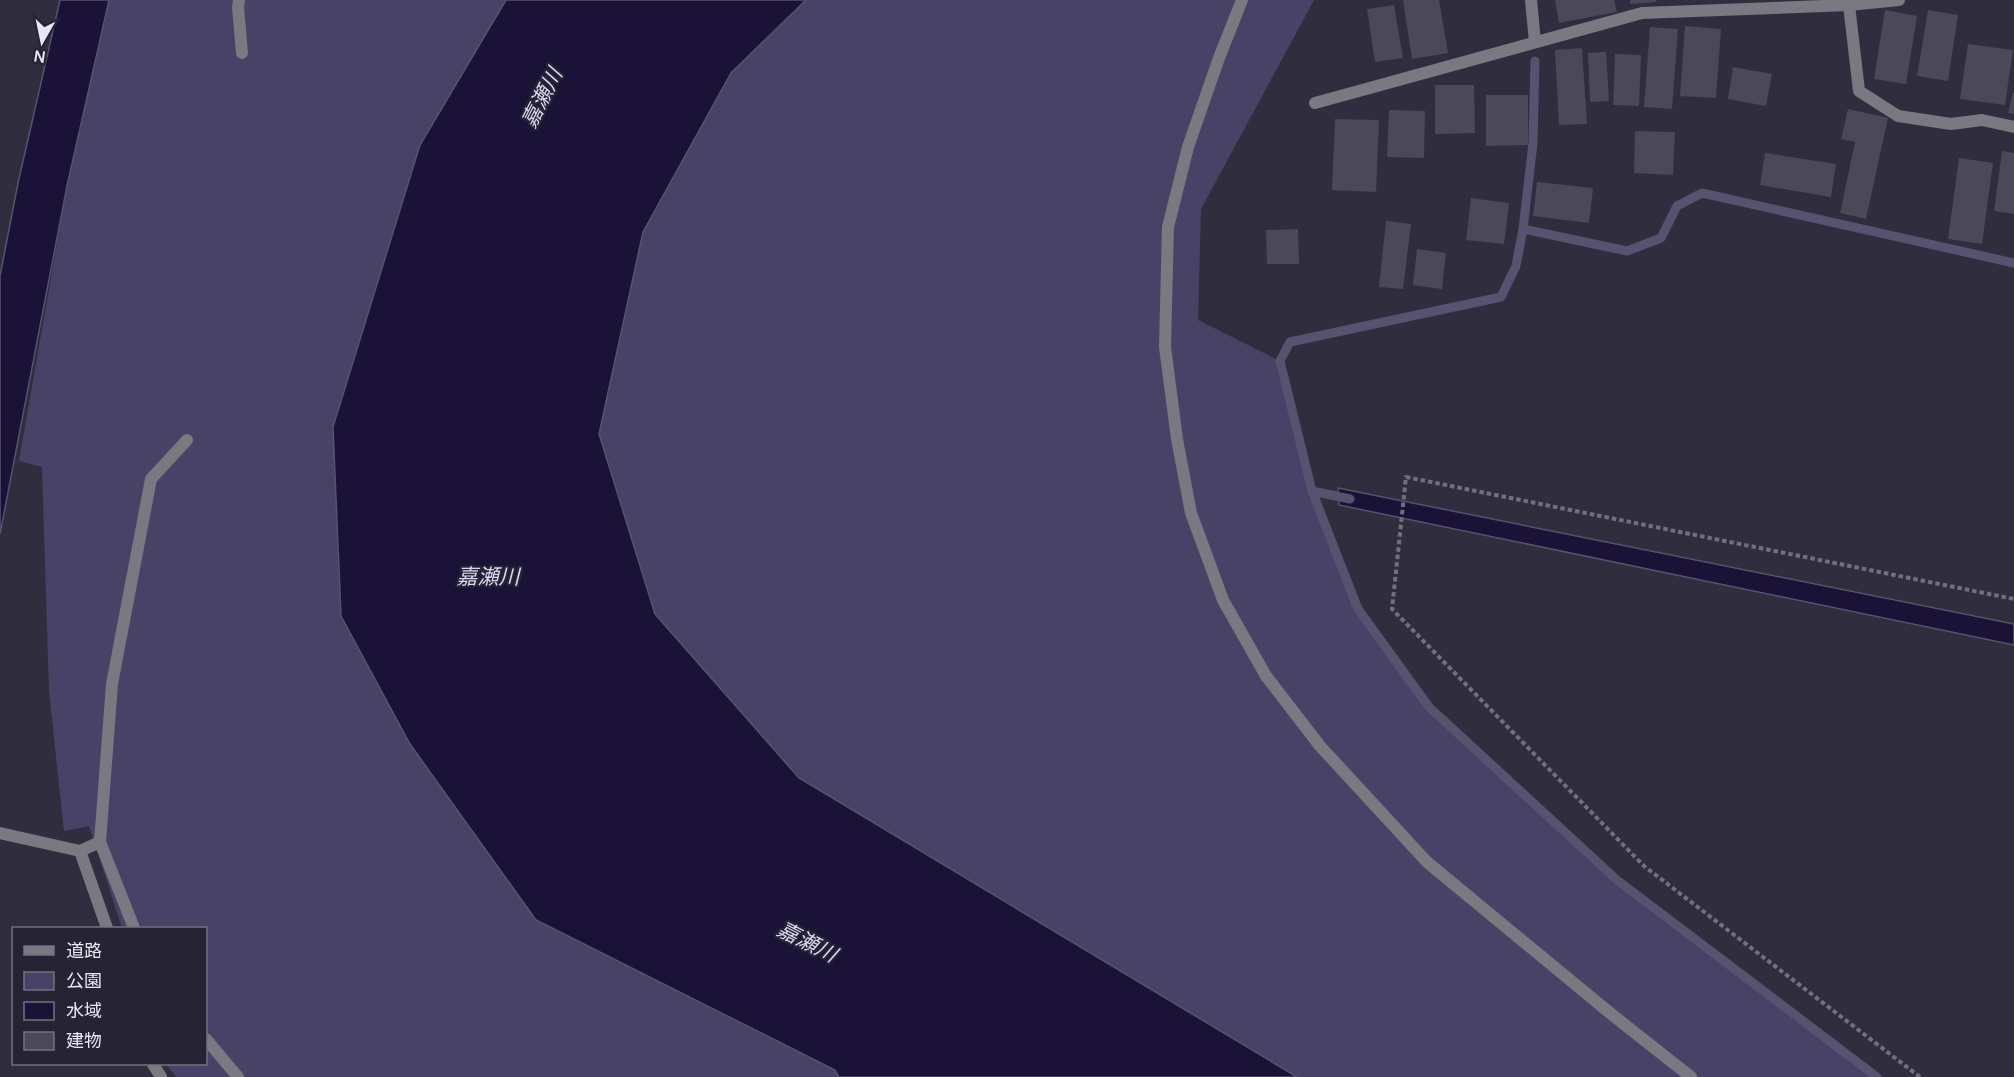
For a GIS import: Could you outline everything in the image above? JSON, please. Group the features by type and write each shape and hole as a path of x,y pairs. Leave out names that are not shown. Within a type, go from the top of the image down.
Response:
{"street":[{"path":"239,0 242,53"},
{"path":"1242,0 1188,147 1168,227 1165,347 1177,438 1191,513 1223,600 1266,676 1320,746 1427,862 1691,1077"},
{"path":"1531,0 1535,42"},
{"path":"1315,103 1642,13 1850,5 1899,0"},
{"path":"1850,5 1859,91 1898,116 1951,124 1982,120 2014,127"},
{"path":"134,927 100,842 112,684 151,478 187,440"},
{"path":"0,834 80,851 100,842"},
{"path":"80,851 107,927"},
{"path":"207,1040 238,1077"}],"path":[{"path":"1920,1077 1644,866 1392,609 1406,477 2014,599"}],"green space":[{"path":"109,0 506,0 420,145 333,427 948,1077 176,1077 167,1065 207,1065 207,927 122,927 89,826 64,831 49,691 42,467 19,461 67,186"},
{"path":"726,0 1314,0 1201,209 1198,320 1280,361 1312,491 1358,609 1429,707 1617,880 1877,1077 1266,1077 1097,998 564,621 556,298"}],"water":[{"path":"60,0 109,0 67,186 0,534 0,276 18,183"},
{"name":"嘉瀬川","path":"506,0 806,0 731,73 643,232 599,434 655,614 799,778 1297,1077 839,1077 835,1070 536,920 410,744 341,616 333,427 420,145"},
{"path":"1338,488 2014,624 2014,645 1339,505"}],"building":[{"path":"1403,0 1439,0 1448,53 1412,59"},
{"path":"1555,0 1614,0 1617,12 1559,23"},
{"path":"1630,0 1656,0 1656,2 1630,4"},
{"path":"1394,5 1403,58 1375,62 1367,9"},
{"path":"1885,10 1917,16 1906,84 1874,79"},
{"path":"1928,10 1958,15 1948,81 1917,76"},
{"path":"1685,26 1721,29 1716,98 1680,96"},
{"path":"1650,27 1678,29 1672,109 1644,107"},
{"path":"1968,44 2013,50 2005,105 1960,99"},
{"path":"1582,48 1587,124 1559,125 1555,50"},
{"path":"1606,52 1609,101 1590,102 1588,53"},
{"path":"1615,54 1641,55 1639,106 1613,105"},
{"path":"1733,67 1772,74 1766,106 1728,99"},
{"path":"1435,85 1474,85 1475,133 1435,134"},
{"path":"2014,93 2014,114 2008,113"},
{"path":"1486,95 1528,95 1528,145 1486,146"},
{"path":"1848,109 1888,118 1866,219 1840,213 1855,142 1841,139"},
{"path":"1389,110 1425,111 1424,158 1387,157"},
{"path":"1335,119 1379,120 1376,192 1332,190"},
{"path":"1635,131 1675,132 1673,175 1634,173"},
{"path":"2002,151 2014,153 2014,214 1994,211"},
{"path":"1765,153 1836,164 1831,197 1760,185"},
{"path":"1959,158 1993,163 1982,244 1948,239"},
{"path":"1537,182 1593,188 1589,223 1533,216"},
{"path":"1471,198 1509,203 1504,244 1466,240"},
{"path":"1386,221 1411,224 1403,289 1379,287"},
{"path":"1298,229 1299,264 1267,264 1266,230"},
{"path":"1417,249 1446,253 1442,289 1413,285"}],"waterway":[{"path":"1535,61 1533,143 1523,229 1516,266 1501,297 1290,342 1280,361 1312,491 1358,609 1429,707 1617,880 1877,1077"},
{"path":"1523,229 1627,251 1661,238 1677,206 1702,193 2014,263"},
{"path":"1312,491 1350,499"}]}
